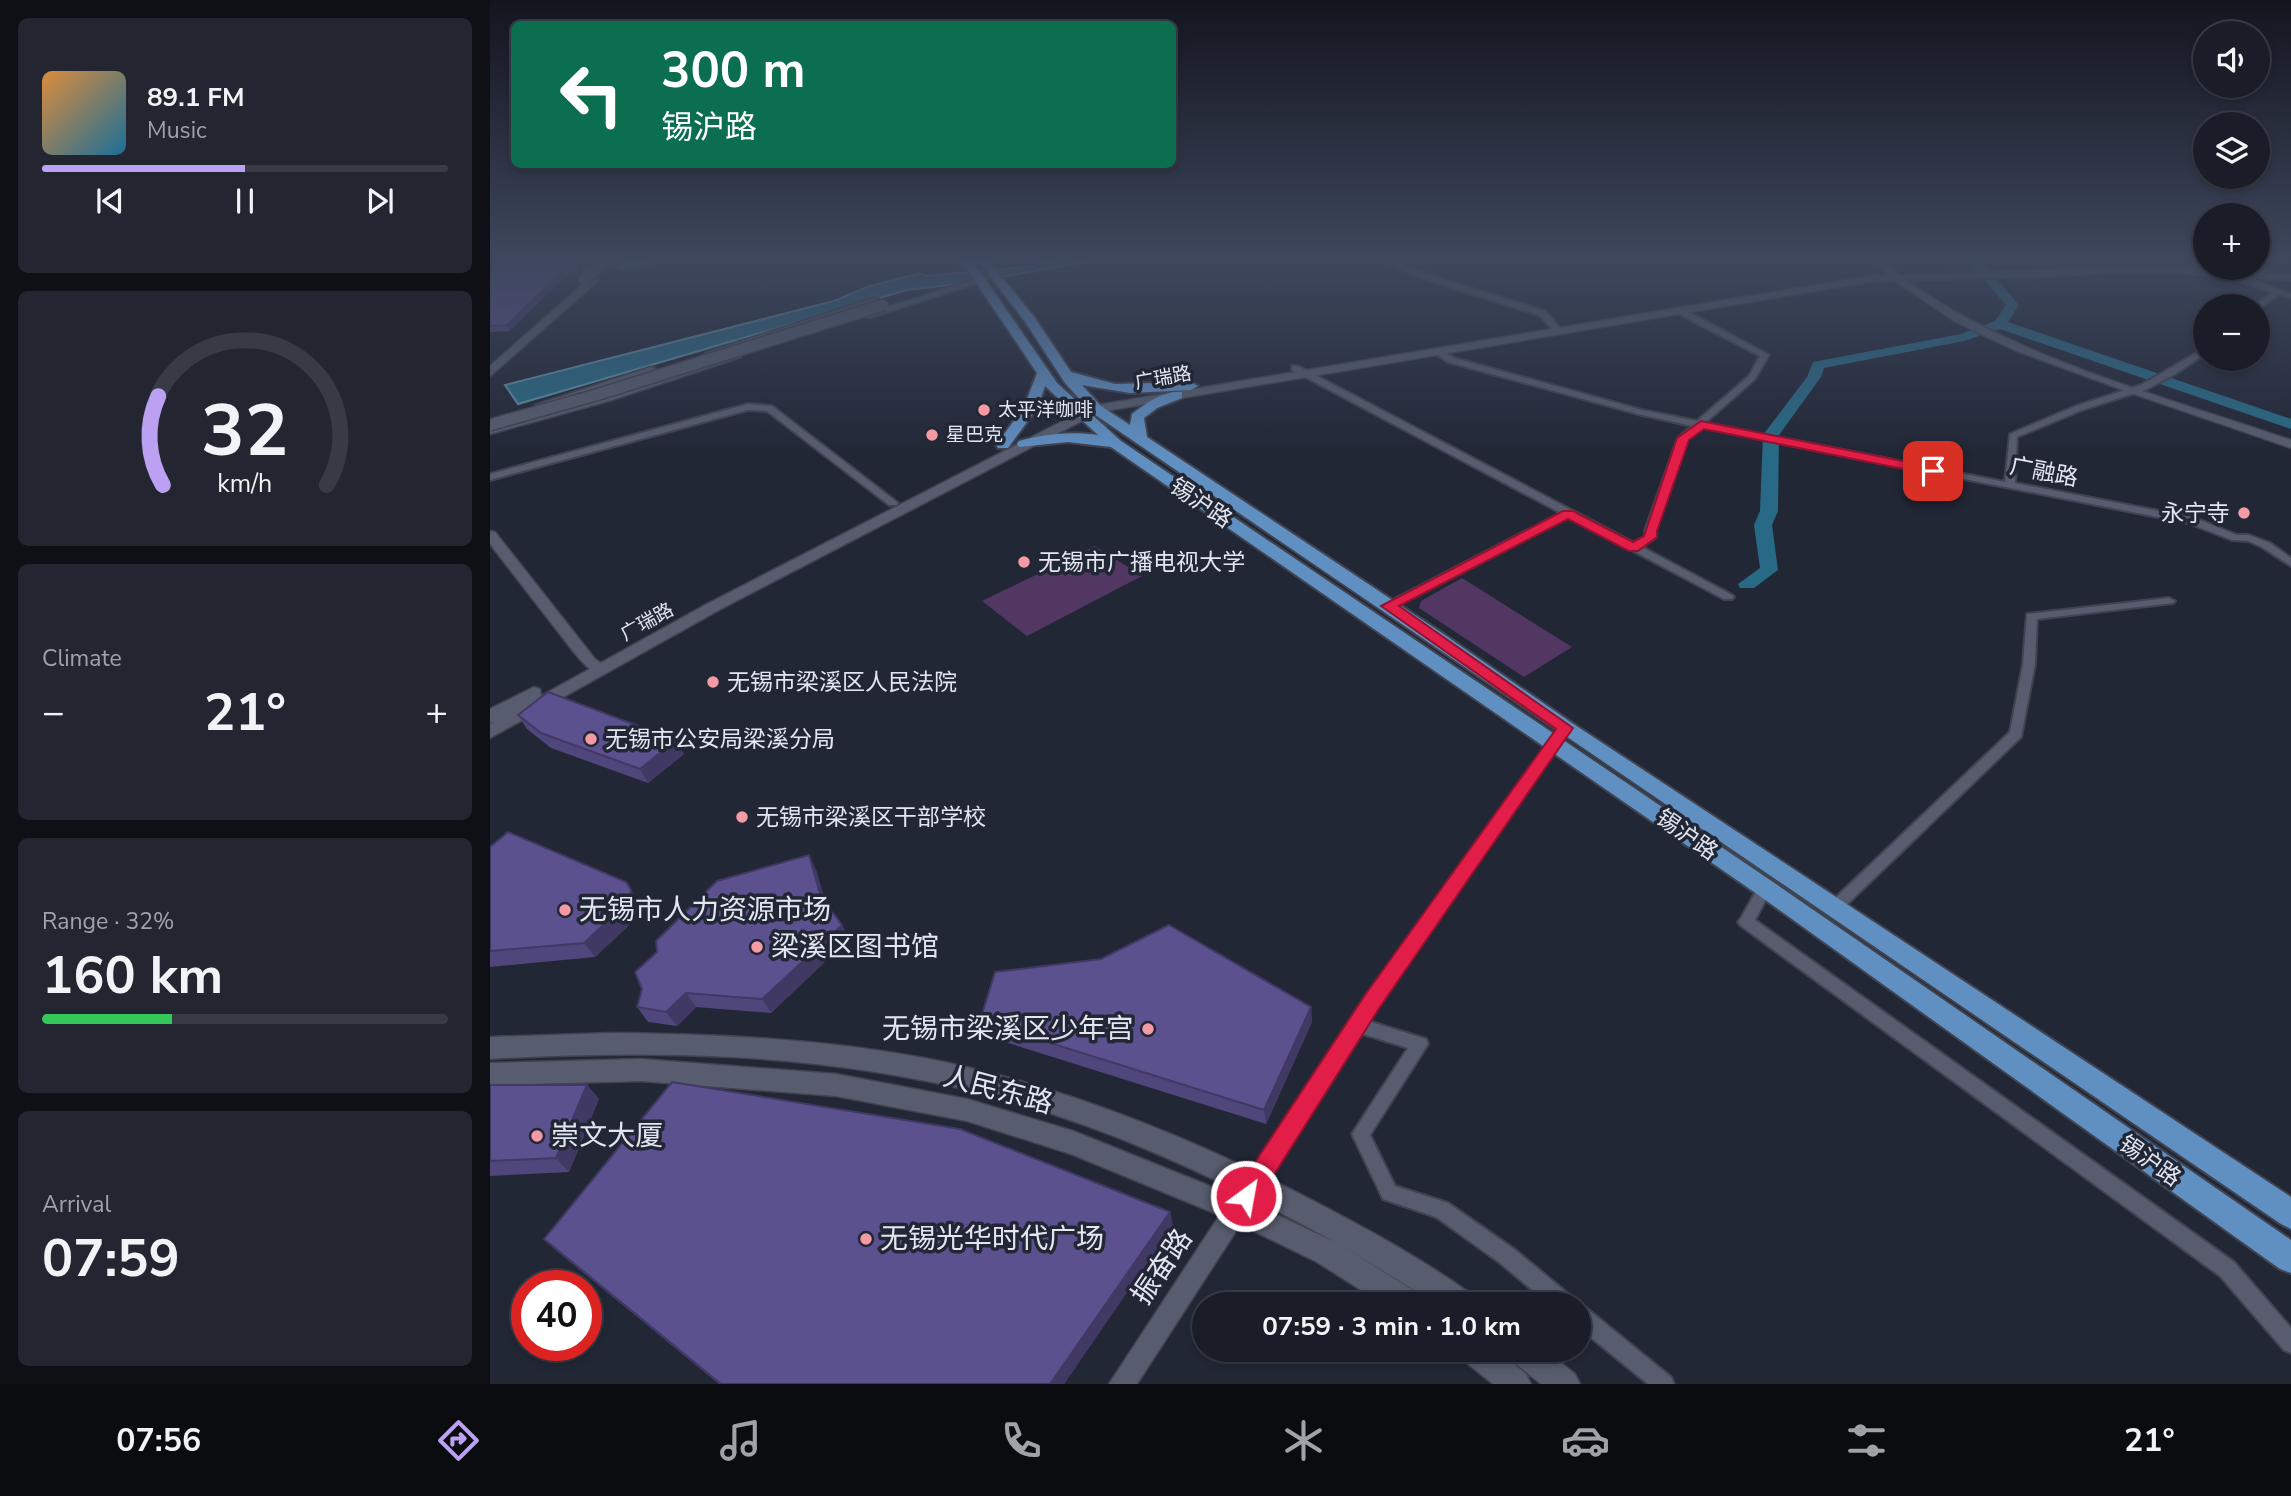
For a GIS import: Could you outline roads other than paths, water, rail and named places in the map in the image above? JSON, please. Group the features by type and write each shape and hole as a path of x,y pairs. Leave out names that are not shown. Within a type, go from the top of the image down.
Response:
{"main road":[{"path":"490,363 536,325"},
{"path":"490,372 541,325"},
{"path":"490,419 799,325"},
{"path":"490,425 570,403 820,325"},
{"path":"490,430 608,397 838,325"},
{"path":"1014,325 1052,386 1086,408"},
{"path":"1033,325 1086,408"},
{"name":"广瑞路","path":"490,717 713,607 1024,444 1086,408 1177,395 1570,325"},
{"name":"广瑞路","path":"490,732 702,601 1003,445 1086,408 1191,386 1436,351 1573,325"},
{"path":"1975,325 2050,361 2291,437"},
{"path":"1003,445 1031,407 1043,373"},
{"path":"1065,373 1084,384 1108,388 1191,386"},
{"path":"2140,389 2291,444"},
{"path":"1141,440 1135,423 1137,418 1152,405 1177,395"},
{"name":"锡沪路","path":"1086,408 1141,440 1389,606 1765,888 2291,1258"},
{"name":"锡沪路","path":"1086,408 1116,444 1560,736 1834,908 2291,1214"},
{"path":"1024,444 1077,436 1116,444"},
{"name":"人民东路","path":"490,1048 540,1044 656,1043 835,1054 982,1082 1090,1115 1254,1183 1343,1231 1442,1292"},
{"name":"人民东路","path":"490,1074 641,1070 836,1085 967,1110 1060,1139 1238,1210 1327,1252 1390,1292"},
{"path":"1488,1362 1516,1384"},
{"path":"1537,1362 1565,1384"}],"street":[{"path":"1634,548 1651,537 1650,531 1683,438 1701,425 1752,377 1765,355 1706,325"},
{"path":"1436,351 1451,360 1641,412 1762,438"},
{"path":"2010,485 2013,436 2079,408 2140,389 2193,357"},
{"path":"1299,371 1728,597"},
{"path":"490,477 760,406 769,408 893,503"},
{"name":"广融路","path":"1762,438 2191,520 2236,538 2249,538 2266,545 2291,563"},
{"path":"1389,606 1568,513"},
{"path":"490,535 596,666"},
{"path":"1834,908 2016,734 2029,664 2031,617 2169,601"},
{"path":"1254,1183 1357,1025 1560,736"},
{"path":"1765,888 1746,922 2227,1269 2291,1343"},
{"path":"1357,1025 1420,1044 1361,1134 1389,1193 1441,1209 1507,1256 1550,1292"},
{"name":"振奋路","path":"1122,1384 1254,1183"},
{"path":"1591,1325 1664,1384"}],"water":[{"path":"742,325 789,325 518,404 505,385"}],"waterway":[{"path":"1747,584 1769,570 1763,525 1769,511 1771,435 1814,377 1818,365 1964,337 1998,325"},
{"path":"2002,325 2291,424"}],"place":[{"name":"太平洋咖啡","path":"984,410"},
{"name":"星巴克","path":"932,435"},
{"name":"永宁寺","path":"2244,513"},
{"name":"无锡市广播电视大学","path":"1024,562"},
{"name":"无锡市梁溪区人民法院","path":"713,682"},
{"name":"无锡市公安局梁溪分局","path":"591,739"},
{"name":"无锡市梁溪区干部学校","path":"742,817"},
{"name":"无锡市人力资源市场","path":"565,910"},
{"name":"梁溪区图书馆","path":"757,947"},
{"name":"无锡市梁溪区少年宫","path":"1148,1029"},
{"name":"崇文大厦","path":"537,1136"},
{"name":"无锡光华时代广场","path":"866,1239"}]}
